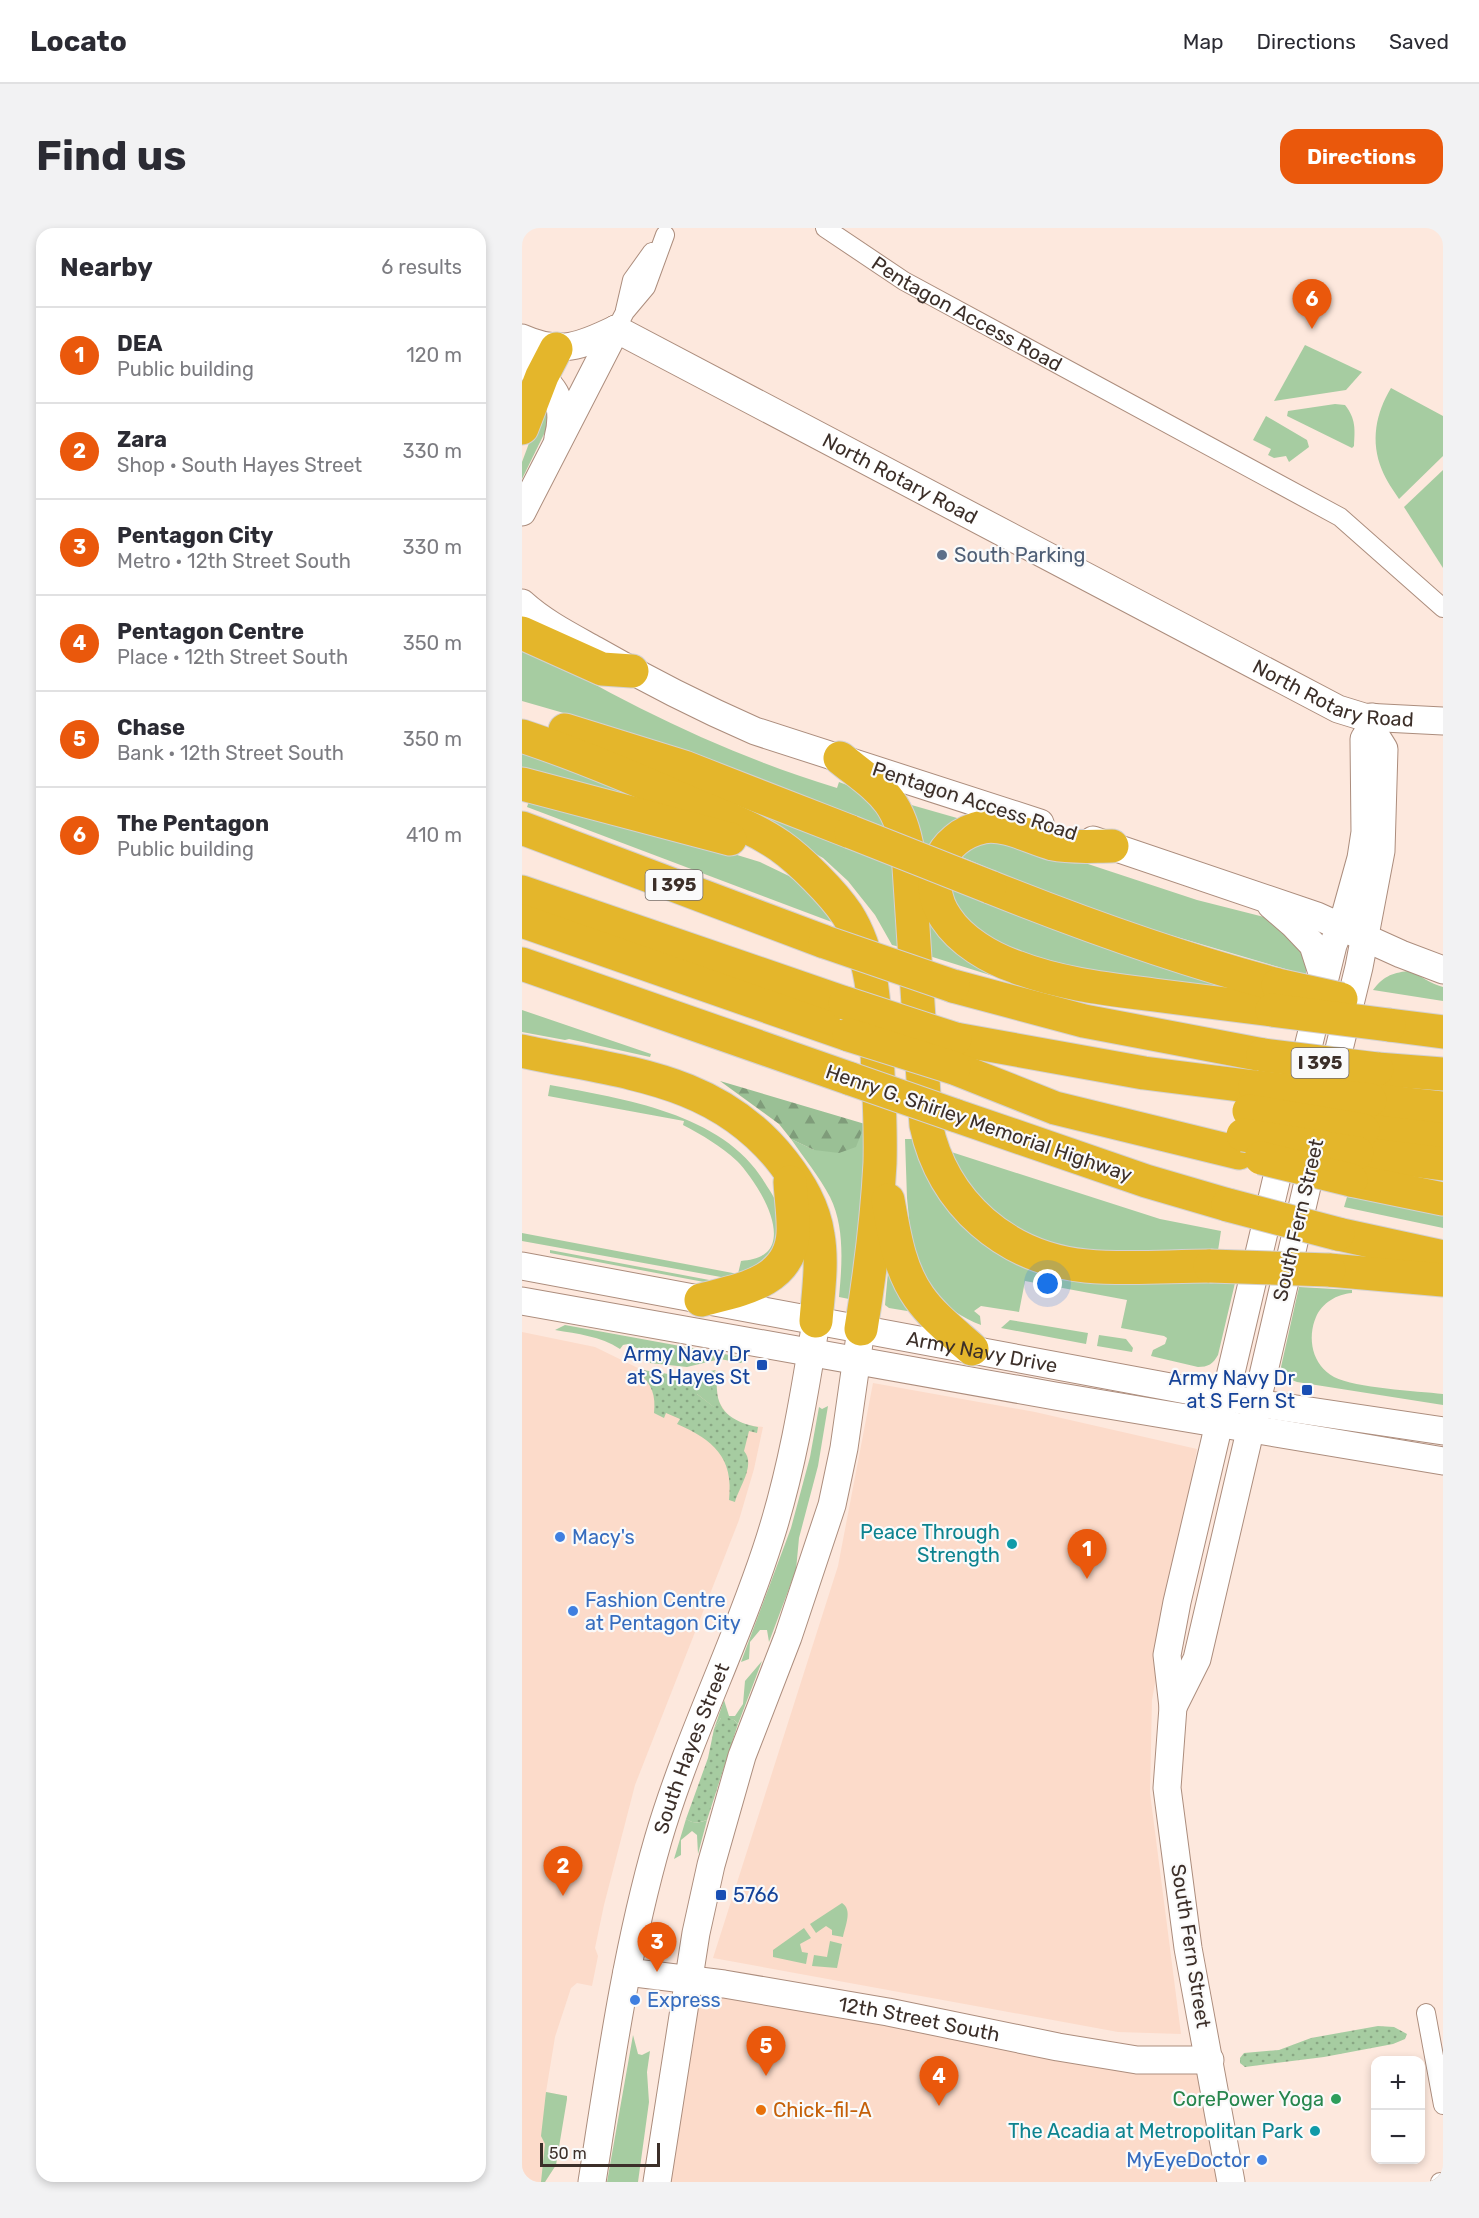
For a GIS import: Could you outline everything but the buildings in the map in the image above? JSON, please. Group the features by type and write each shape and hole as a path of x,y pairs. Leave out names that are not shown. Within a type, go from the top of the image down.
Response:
{"highway":[{"path":"522,428 540,363"},
{"path":"522,633 602,669 632,672"},
{"path":"522,718 684,767 1120,938 1202,964 1275,998"},
{"path":"522,736 625,775 754,831 781,846 827,889 847,913 864,952 876,1031 880,1160 873,1251 859,1345"},
{"path":"840,758 885,795 902,822 908,852 926,1125 939,1168 958,1197 982,1222 995,1233 1024,1250 1056,1261 1105,1267 1210,1266 1329,1270 1443,1280"},
{"path":"522,784 689,827 736,842 783,859 813,877"},
{"path":"1112,846 1055,844 997,826 973,830 961,836 943,851 934,876 936,897 945,918 966,940 1014,967 1080,984 1275,998 1391,1017 1443,1032"},
{"name":"I 395","path":"522,828 825,942 952,986 1084,1021 1263,1055 1364,1126 1443,1074"},
{"path":"522,892 845,1003 955,1053 1055,1108 1247,1121 1364,1126 1443,1140"},
{"path":"522,921 849,1035 955,1053 1144,1073 1247,1121 1364,1126 1443,1108"},
{"name":"Henry G. Shirley Memorial Highway","path":"522,964 1136,1177 1227,1205 1338,1234 1443,1257"},
{"path":"522,988 619,1021 751,1044"},
{"path":"1391,1017 1443,1017"},
{"path":"526,1052 647,1078 702,1096 723,1107 758,1134 789,1171 808,1201 819,1238 820,1267 814,1336"},
{"path":"1364,1126 1443,1164"},
{"path":"1364,1126 1443,1199"},
{"path":"880,1160 897,1246 906,1275 924,1304 972,1349"},
{"path":"701,1300 758,1284 780,1267 790,1249 793,1233 789,1171"}],"street":[{"name":"Pentagon Access Road","path":"825,228 904,281 1340,517 1443,608"},
{"path":"522,512 621,321 646,287 667,231"},
{"path":"540,363 621,321"},
{"name":"North Rotary Road","path":"621,321 645,345 1338,709 1371,722 1443,721"},
{"path":"522,338 540,363 561,408 560,429 554,451"},
{"path":"603,356 623,347 645,345"},
{"name":"Pentagon Access Road","path":"522,603 554,627 632,672 712,713 755,731 1258,895 1340,925 1365,938 1443,970"},
{"name":"South Fern Street","path":"1231,2182 1188,1948 1167,1788 1173,1707 1167,1655 1224,1396 1333,945 1346,912 1361,858 1365,832 1364,739 1371,722"},
{"name":"South Fern Street","path":"1173,1707 1197,1659 1365,938 1381,851 1383,818 1384,749 1371,722"},
{"path":"1258,895 1308,938 1313,945 1325,980"},
{"name":"Army Navy Drive","path":"522,1266 701,1300 814,1336"},
{"name":"Army Navy Drive","path":"522,1301 814,1336 1219,1424 1443,1461"},
{"name":"South Hayes Street","path":"592,2182 627,1972 651,1867 670,1801 770,1539 793,1455 814,1336"},
{"path":"657,2182 688,1979 711,1865 742,1756 788,1637 832,1505 844,1448 859,1345"},
{"name":"Army Navy Drive","path":"859,1345 972,1349 1256,1402 1443,1431"},
{"name":"12th Street South","path":"627,1972 688,1979 888,2012 1058,2048 1137,2060 1210,2060"},
{"path":"1426,2013 1443,2105"}],"shaded area":[{"path":"522,1332 595,1347 654,1374 682,1376 719,1371 716,1387 718,1400 726,1413 735,1421 745,1425 763,1427 739,1520 635,1785 604,1905 595,1948 598,1956 592,1986 577,1983 571,1988 555,2037 546,2092 567,2096 567,2099 547,2139 556,2165 545,2182 522,2182"},
{"path":"873,1383 1035,1412 1197,1449 1152,1700 1150,1793 1181,2034 1118,2032 713,1958 838,1566"},
{"path":"688,1979 1210,2060 1231,2182 657,2182"}],"green space":[{"path":"1305,345 1362,372 1346,390 1274,401"},
{"path":"1391,388 1443,416 1443,456 1399,499 1384,474 1376,448 1378,417"},
{"path":"544,403 551,411 545,432 522,479 522,462"},
{"path":"1335,404 1345,405 1353,420 1354,446 1352,448 1287,416 1288,411"},
{"path":"1266,416 1307,440 1309,447 1289,462 1286,456 1274,458 1268,455 1271,449 1253,440"},
{"path":"1443,470 1443,568 1404,507"},
{"path":"522,642 597,686 715,743 837,788 839,782 863,791 893,830 682,751 602,724 522,701"},
{"path":"522,746 654,803 522,768"},
{"path":"650,769 896,867 904,948 892,945 875,915 848,881 823,858"},
{"path":"530,798 760,862 789,876 817,899 837,924 527,807"},
{"path":"908,804 971,822 938,849 914,839"},
{"path":"1009,838 1197,900 1268,918 1295,941 1306,959 1306,975 1160,932 992,874 993,870 957,855 966,846"},
{"path":"924,878 996,971 993,976 923,954"},
{"path":"946,886 1231,988 1230,992 1016,959 960,921"},
{"path":"1408,971 1443,987 1443,1001 1373,990 1388,976"},
{"path":"522,1010 651,1054 650,1057 569,1039 522,1032"},
{"path":"720,1081 865,1124 856,1147 839,1153 814,1150 791,1139 779,1124"},
{"path":"550,1085 609,1096 670,1113 724,1140 747,1159 775,1201 780,1217 777,1257 732,1279 522,1241 522,1233 738,1274 741,1261 761,1256 767,1252 773,1242 774,1231 771,1218 752,1179 737,1161 711,1141 683,1125 684,1121 548,1096"},
{"path":"865,1124 868,1169 849,1299 839,1297 841,1246 835,1209 821,1182 791,1139 814,1150"},
{"path":"905,1139 917,1139 980,1239 1008,1259 1033,1270 1235,1283 1216,1358 1210,1364 1198,1367 1151,1356 1153,1350 1165,1344 1167,1338 1121,1328 1127,1300 1025,1281 1019,1312 981,1306 974,1311 980,1316 981,1325 930,1297 907,1230 910,1229"},
{"path":"942,1149 1160,1219 1221,1231 1217,1257 1093,1258 1005,1230"},
{"path":"1347,1197 1443,1213 1443,1228 1344,1207"},
{"path":"550,1250 720,1282 720,1285 550,1253"},
{"path":"889,1261 913,1312 889,1308 885,1305"},
{"path":"1299,1287 1352,1290 1352,1293 1336,1297 1326,1304 1313,1325 1313,1350 1321,1366 1327,1372 1344,1381 1357,1384 1443,1394 1443,1405 1297,1382 1287,1377 1281,1367"},
{"path":"1010,1320 1088,1333 1086,1344 1001,1328"},
{"path":"565,1325 746,1358 741,1363 720,1359 687,1367 650,1363 649,1354 628,1344 623,1345 620,1349 597,1338 555,1330"},
{"path":"1099,1335 1126,1339 1133,1348 1132,1352 1097,1346"},
{"path":"640,1369 675,1375 694,1382 697,1394 714,1407 711,1386 713,1373 719,1371 718,1398 725,1411 736,1420 758,1427 757,1433 749,1431 744,1451 748,1463 746,1476 735,1502 729,1500 728,1472 718,1452 701,1437 677,1424 680,1419 666,1413 664,1418 654,1413 652,1391 639,1373"},
{"path":"716,1370 713,1373 715,1408 697,1394 693,1381 682,1376"},
{"path":"828,1406 818,1466 799,1538 796,1570 769,1642 767,1630 760,1630 750,1642 749,1659 741,1662 791,1528 810,1457 819,1407 822,1409"},
{"path":"762,1661 738,1724 734,1720 721,1718 714,1729 724,1700 729,1716 735,1716 743,1704 745,1681"},
{"path":"725,1717 738,1724 707,1820 691,1822 686,1819 708,1758 714,1729 721,1718"},
{"path":"686,1819 692,1822 707,1820 698,1854 697,1835 692,1831 681,1840 681,1855 674,1859"},
{"path":"842,1903 848,1914 843,1937 832,1935 832,1930 826,1926 816,1933 810,1924"},
{"path":"804,1928 811,1938 800,1944 802,1952 808,1953 806,1964 773,1957 773,1950"},
{"path":"830,1941 842,1944 837,1968 812,1966 814,1955 827,1957"},
{"path":"1378,2026 1394,2027 1407,2034 1405,2039 1393,2044 1324,2057 1245,2067 1240,2063 1240,2058 1244,2053 1279,2050 1311,2038"},
{"path":"633,2035 638,2054 642,2055 650,2051 647,2072 649,2102 638,2182 607,2182"},
{"path":"546,2092 567,2096 567,2099 556,2165 545,2182 541,2182 545,2144 541,2136"}],"place":[{"name":"The Pentagon","path":"1312,329"},
{"name":"South Parking","path":"942,555"},
{"name":"Army Navy Dr at S Hayes St","path":"762,1365"},
{"name":"Army Navy Dr at S Fern St","path":"1307,1390"},
{"name":"Macy's","path":"560,1537"},
{"name":"Peace Through Strength","path":"1012,1544"},
{"name":"DEA","path":"1087,1579"},
{"name":"Fashion Centre at Pentagon City","path":"573,1611"},
{"name":"5766","path":"721,1895"},
{"name":"Zara","path":"563,1896"},
{"name":"Pentagon City","path":"657,1972"},
{"name":"Express","path":"635,2000"},
{"name":"Chase","path":"766,2076"},
{"name":"CorePower Yoga","path":"1336,2099"},
{"name":"Pentagon Centre","path":"939,2106"},
{"name":"Chick-fil-A","path":"761,2110"},
{"name":"The Acadia at Metropolitan Park","path":"1315,2131"},
{"name":"MyEyeDoctor","path":"1262,2160"}]}
